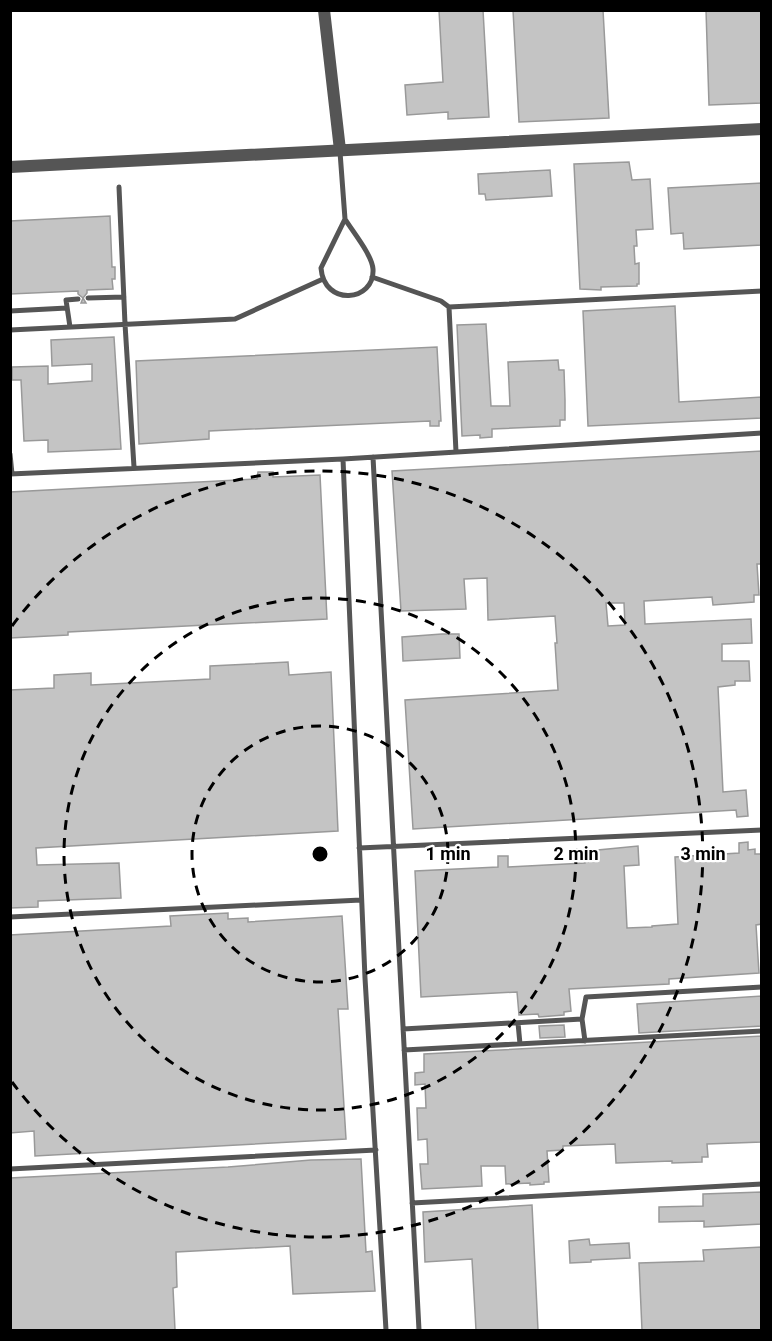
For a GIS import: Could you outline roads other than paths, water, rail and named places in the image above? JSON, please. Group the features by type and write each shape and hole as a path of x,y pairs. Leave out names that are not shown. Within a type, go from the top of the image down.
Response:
{"street":[{"path":"324,10 340,150"},
{"path":"10,167 762,129"}],"lane":[{"path":"340,150 345,219 370,260 372,277 363,291 346,296 331,291 322,279 321,268 345,219"},
{"path":"119,187 134,467"},
{"path":"372,277 441,301 449,307 762,291"},
{"path":"10,330 235,319 322,279"},
{"path":"88,298 124,297"},
{"path":"70,327 66,300 78,299"},
{"path":"449,307 456,452"},
{"path":"10,311 67,308"},
{"path":"10,454 11,474 343,459 762,433"},
{"path":"374,457 419,1330"},
{"path":"343,459 361,900 386,1330"},
{"path":"359,848 762,830"},
{"path":"10,917 361,900"},
{"path":"585,1041 582,1019 586,997 762,987"},
{"path":"403,1029 582,1019"},
{"path":"518,1023 520,1044"},
{"path":"404,1050 762,1031"},
{"path":"10,1169 376,1150"},
{"path":"412,1203 762,1184"}]}
